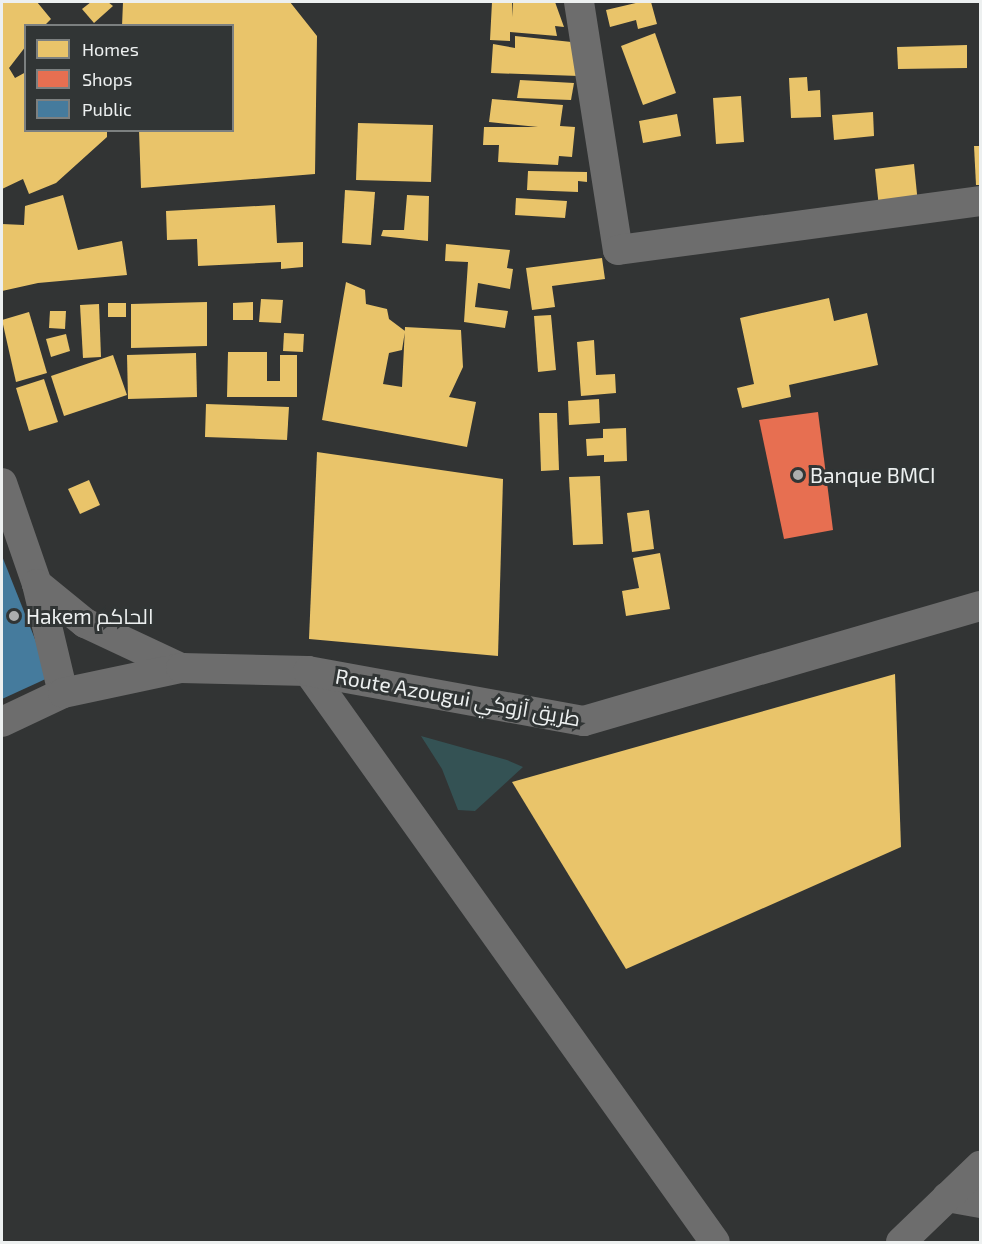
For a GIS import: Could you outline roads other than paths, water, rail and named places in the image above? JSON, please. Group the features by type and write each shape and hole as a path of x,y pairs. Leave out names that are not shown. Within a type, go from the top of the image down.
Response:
{"street":[{"path":"579,2 618,250 981,201"},
{"path":"2,483 37,584 63,693"},
{"path":"37,584 84,623 181,668"},
{"name":"Route Azougui طريق آزوكي","path":"2,722 63,693 181,668 308,671 584,722 981,606"},
{"path":"308,671 715,1242"},
{"path":"901,1242 981,1166"},
{"path":"947,1197 981,1203"}],"place":[{"name":"Banque BMCI","path":"798,475"},
{"name":"Hakem الحاكم","path":"14,616"}]}
